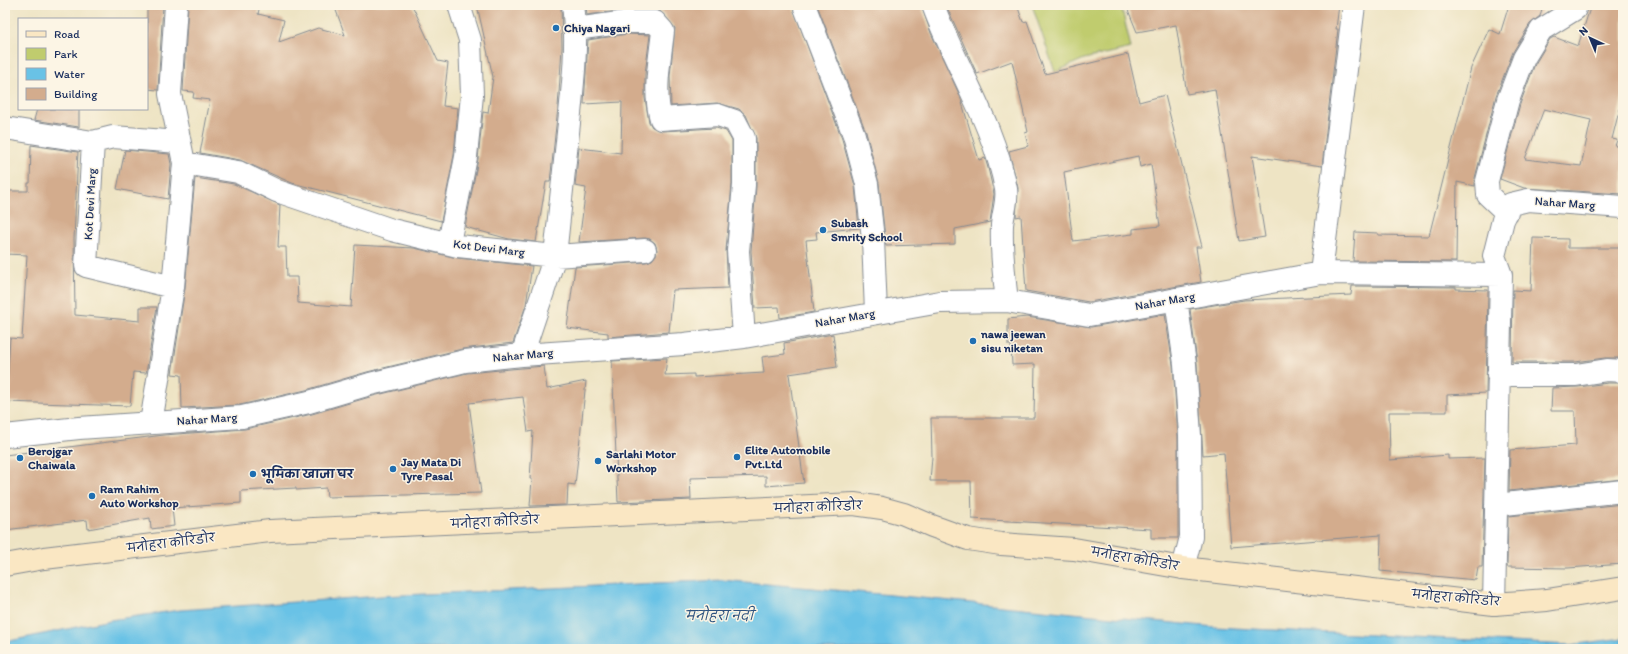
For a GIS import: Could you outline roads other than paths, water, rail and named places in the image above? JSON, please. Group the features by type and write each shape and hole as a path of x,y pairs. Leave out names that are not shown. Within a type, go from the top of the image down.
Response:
{"main road":[{"name":"मनोहरा कोरिडोर","path":"5,565 51,557 270,531 854,504 882,508 904,514 968,539 1001,544 1074,549 1183,568 1494,604 1547,600 1623,588"}],"street":[{"path":"151,423 173,287 182,153 170,94 172,46 176,5"},
{"path":"449,243 466,157 472,95 470,40 459,5"},
{"path":"522,355 555,256 573,84 574,36 576,29 573,5"},
{"path":"804,5 854,134 867,184 873,239 876,312"},
{"path":"933,5 988,131 1001,165 1007,191 1002,223 1002,250 1007,301"},
{"path":"1321,273 1354,5"},
{"path":"1494,604 1501,275 1494,256 1507,213 1488,194 1487,181 1508,100 1524,58 1541,30 1575,9 1576,5"},
{"path":"576,29 626,22 655,22 663,31 657,106 661,119 718,114 735,121 744,138 744,185 738,251 744,337"},
{"path":"5,128 93,142"},
{"name":"Kot Devi Marg","path":"173,287 86,266 93,142 113,137 182,153 238,172 276,191 392,230 449,243 555,256 645,250"},
{"name":"Nahar Marg","path":"1507,213 1511,204 1528,200 1623,207"},
{"name":"Nahar Marg","path":"5,436 79,428 242,417 309,402 370,384 465,361 522,355 684,344 744,337 876,312 940,302 1007,301 1089,315 1321,273 1501,275"},
{"path":"1176,299 1185,364 1190,435 1191,536 1183,568"},
{"path":"1498,375 1576,375 1608,370 1623,371"},
{"path":"1496,505 1623,491"}],"water":[{"name":"मनोहरा नदी","path":"722,580 1214,627 1570,645 1623,638 1623,649 5,649 5,642 110,620 180,610 382,596"}],"place":[{"name":"Chiya Nagari","path":"556,28"},
{"name":"Subash Smrity School","path":"823,230"},
{"name":"nawa jeewan sisu niketan","path":"973,341"},
{"name":"Elite Automobile Pvt.Ltd","path":"737,457"},
{"name":"Berojgar Chaiwala","path":"20,458"},
{"name":"Sarlahi Motor Workshop","path":"598,461"},
{"name":"Jay Mata Di Tyre Pasal","path":"393,469"},
{"name":"भूमिका खाजा घर","path":"253,474"},
{"name":"Ram Rahim Auto Workshop","path":"92,496"}]}
